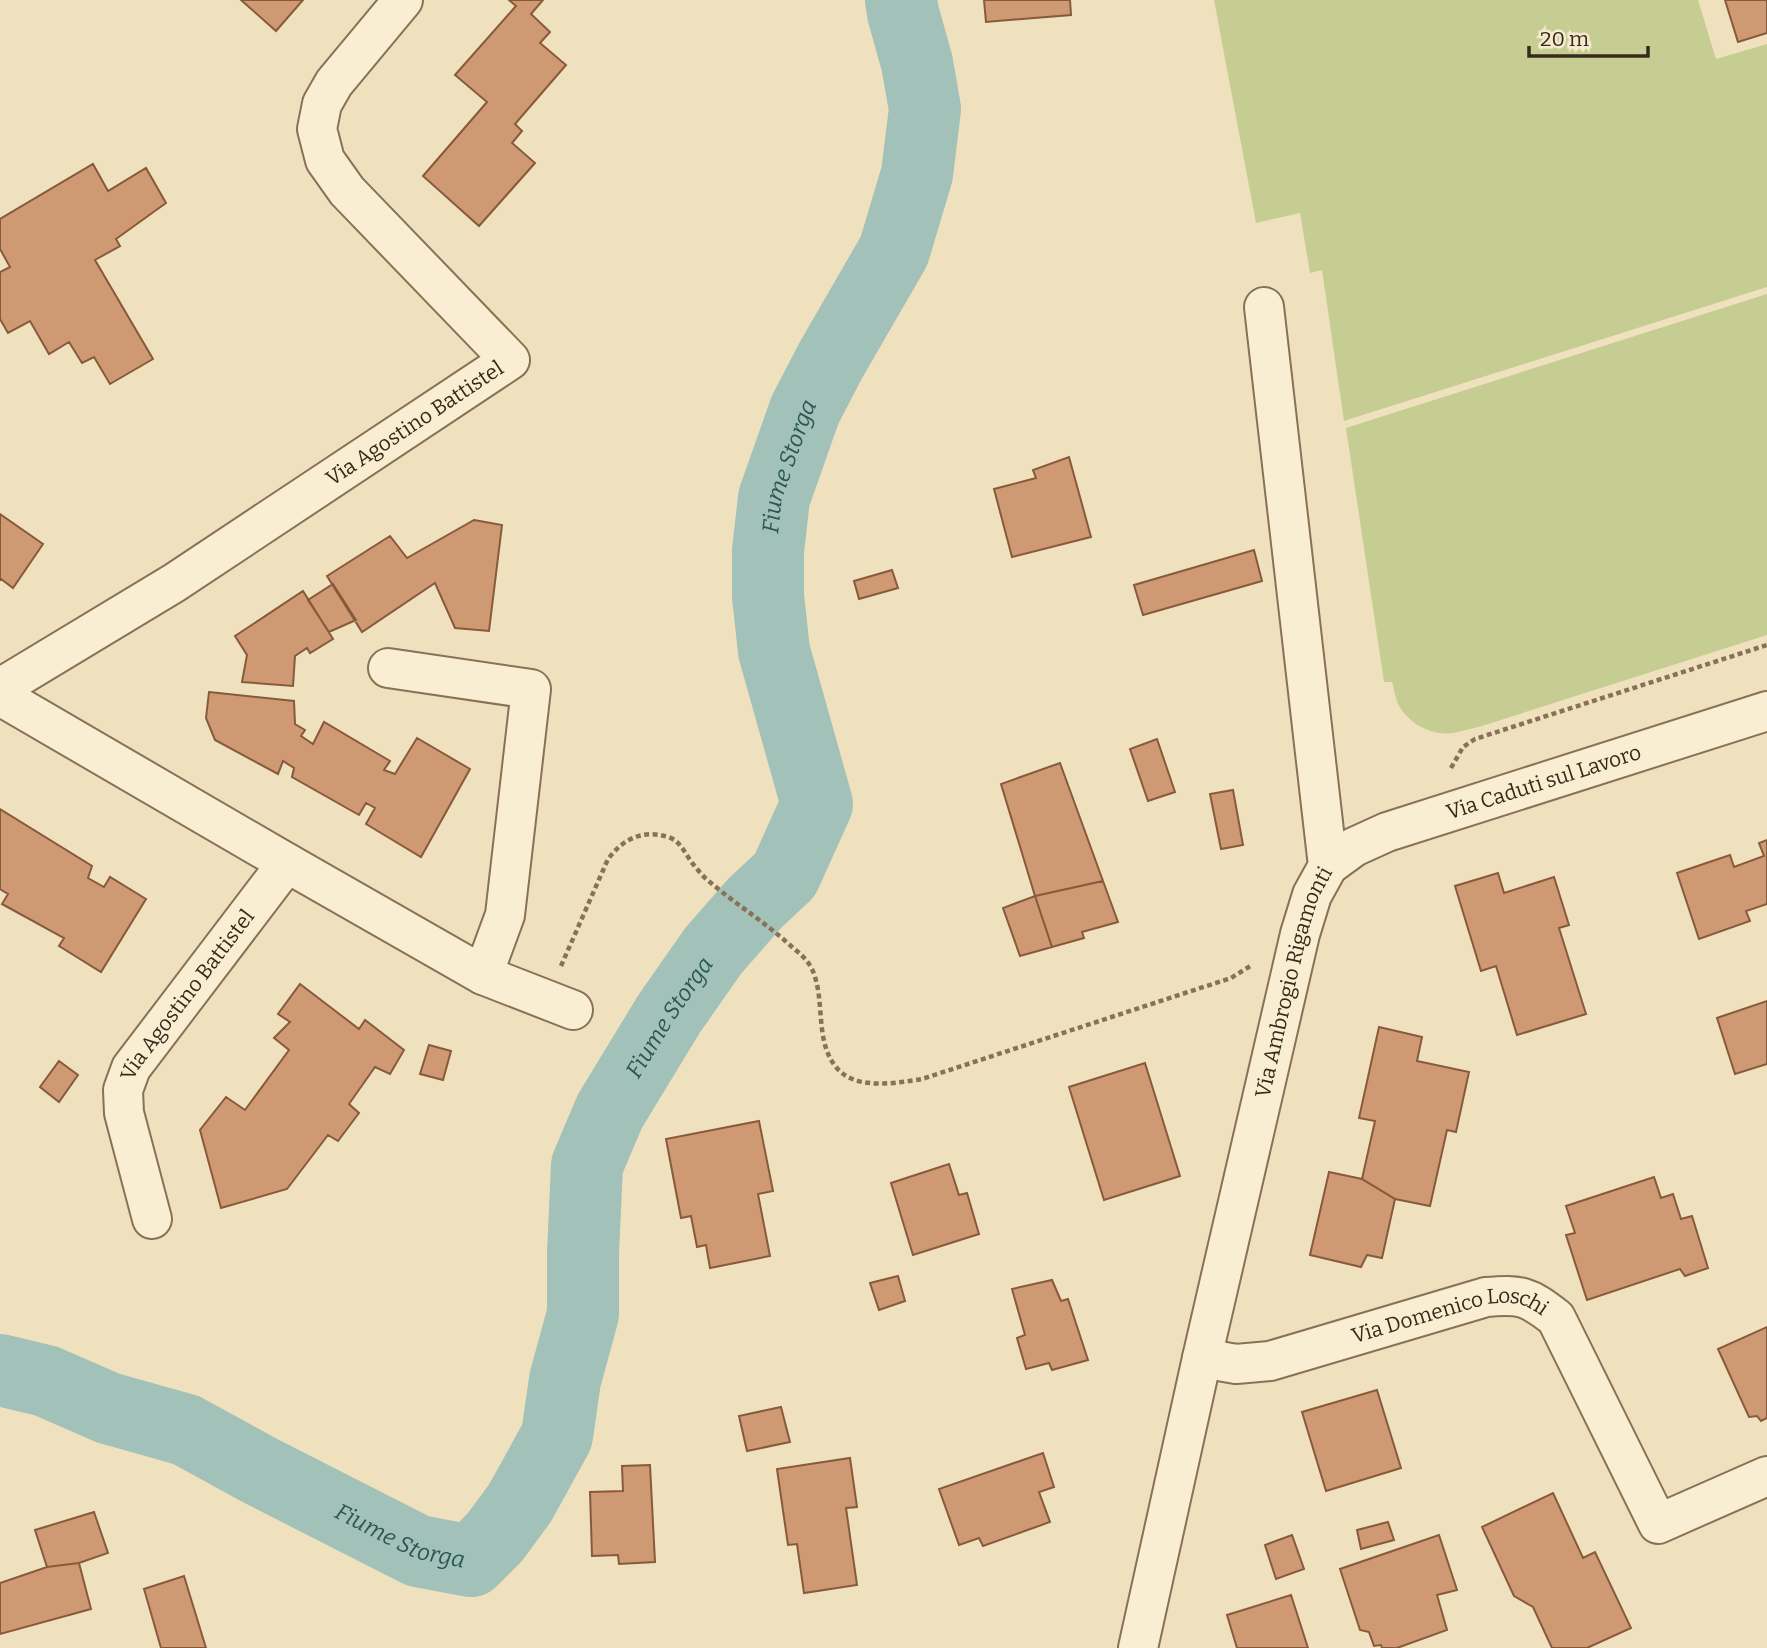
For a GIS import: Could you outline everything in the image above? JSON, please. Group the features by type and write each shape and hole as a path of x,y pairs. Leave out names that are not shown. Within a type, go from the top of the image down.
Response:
{"street":[{"name":"Via Agostino Battistel","path":"0,688 174,583 510,360 347,191 326,160 317,129 322,104 334,83 403,0"},
{"name":"Via Ambrogio Rigamonti","path":"1138,1648 1300,934 1312,895 1328,866 1264,307"},
{"path":"388,668 531,689 505,915 483,975"},
{"path":"0,696 483,975 560,1006"},
{"name":"Via Caduti sul Lavoro","path":"1328,866 1354,848 1387,832 1767,711"},
{"name":"Via Agostino Battistel","path":"152,1219 124,1113 123,1090 131,1068 286,863"},
{"name":"Via Domenico Loschi","path":"1202,1358 1236,1364 1270,1361 1486,1297 1511,1295 1534,1301 1556,1318 1658,1524 1767,1476"}],"path":[{"path":"1448,773 1463,747 1475,739 1767,645"},
{"path":"560,1006 608,859 627,840 642,835 672,838 682,846 692,863 709,882 805,958 817,985 827,1051 836,1068 851,1078 869,1083 894,1084 922,1079 1231,978 1246,971 1257,958"}],"green space":[{"path":"1214,0 1698,0 1716,59 1767,44 1767,287 1344,421 1322,270 1310,273 1300,213 1256,223"},
{"path":"1767,294 1767,635 1454,733 1437,733 1414,723 1398,704 1392,682 1384,682 1346,428"}],"building":[{"path":"241,0 303,0 276,31"},
{"path":"509,0 543,0 531,14 550,32 540,43 566,65 515,124 522,131 512,143 535,163 479,226 423,176 487,102 455,75 516,6"},
{"path":"984,0 1070,0 1071,15 986,22"},
{"path":"1725,0 1767,0 1767,33 1738,42"},
{"path":"93,164 108,191 146,168 166,203 116,239 120,246 95,260 153,359 110,384 94,357 82,363 69,342 49,354 30,321 8,333 0,319 0,272 10,267 0,249 0,219"},
{"path":"1069,457 1091,537 1012,557 994,489 1036,478 1033,470"},
{"path":"0,514 43,544 13,588 0,580"},
{"path":"474,520 502,525 489,631 455,628 435,583 362,632 327,576 390,536 407,558"},
{"path":"1254,550 1262,581 1143,615 1134,585"},
{"path":"892,570 898,588 859,599 854,581"},
{"path":"333,584 356,620 329,632 308,600"},
{"path":"303,591 333,639 310,653 307,648 295,656 293,686 242,682 247,655 235,636"},
{"path":"209,692 294,701 295,724 305,730 301,736 313,744 324,722 390,761 384,770 395,774 417,738 470,769 421,857 366,824 375,808 366,803 359,815 292,777 294,768 283,761 278,774 215,740 206,718"},
{"path":"1157,739 1175,792 1148,801 1130,749"},
{"path":"1060,763 1103,881 1035,896 1001,784"},
{"path":"1233,790 1243,845 1221,849 1210,794"},
{"path":"0,809 92,866 88,878 104,887 110,877 146,899 101,972 59,946 64,938 2,904 8,894 0,889"},
{"path":"1767,840 1767,904 1746,911 1750,921 1699,939 1677,873 1730,855 1734,867 1764,856 1759,843"},
{"path":"1498,873 1504,893 1554,877 1569,925 1559,928 1586,1014 1517,1035 1496,966 1481,971 1455,886"},
{"path":"1103,881 1118,922 1082,932 1084,938 1052,947 1035,896"},
{"path":"1035,896 1052,947 1020,956 1003,908"},
{"path":"300,984 359,1029 365,1020 404,1050 390,1074 375,1067 349,1104 359,1113 338,1141 328,1135 287,1189 221,1208 200,1130 226,1097 245,1110 289,1050 274,1038 290,1022 278,1014"},
{"path":"1767,1001 1767,1064 1735,1074 1717,1018"},
{"path":"1379,1027 1422,1037 1417,1061 1469,1072 1456,1132 1447,1130 1430,1206 1395,1199 1362,1179 1375,1121 1359,1118"},
{"path":"429,1045 451,1051 443,1080 420,1074"},
{"path":"59,1061 78,1075 59,1102 40,1087"},
{"path":"1145,1063 1180,1176 1104,1200 1069,1087"},
{"path":"759,1121 773,1191 758,1194 770,1256 710,1268 706,1245 697,1247 691,1216 681,1218 666,1139"},
{"path":"949,1164 959,1195 967,1193 979,1234 913,1255 891,1183"},
{"path":"1329,1172 1362,1179 1395,1199 1382,1258 1367,1255 1361,1267 1310,1255"},
{"path":"1654,1177 1661,1198 1673,1194 1681,1219 1692,1216 1708,1268 1685,1276 1680,1269 1587,1300 1566,1235 1575,1233 1566,1206"},
{"path":"898,1276 905,1301 879,1310 870,1283"},
{"path":"1052,1280 1061,1301 1068,1299 1088,1360 1052,1370 1049,1363 1026,1369 1017,1338 1025,1335 1012,1289"},
{"path":"1767,1327 1767,1418 1761,1421 1757,1416 1749,1417 1718,1349"},
{"path":"1377,1390 1401,1468 1326,1491 1302,1412"},
{"path":"781,1407 790,1442 747,1451 739,1416"},
{"path":"1043,1453 1054,1487 1039,1492 1050,1522 983,1546 979,1538 959,1545 939,1489"},
{"path":"850,1458 857,1507 846,1508 857,1585 804,1593 797,1544 788,1545 777,1469"},
{"path":"650,1465 655,1562 619,1564 618,1555 592,1556 590,1492 623,1491 622,1466"},
{"path":"1553,1493 1583,1558 1595,1552 1631,1628 1587,1648 1552,1648 1533,1607 1514,1596 1482,1527"},
{"path":"94,1512 108,1553 79,1563 47,1567 35,1530"},
{"path":"1388,1522 1394,1540 1361,1549 1357,1530"},
{"path":"1292,1535 1304,1569 1276,1579 1265,1545"},
{"path":"1439,1535 1457,1590 1437,1595 1447,1630 1397,1648 1374,1646 1369,1632 1360,1630 1340,1569"},
{"path":"79,1563 91,1609 0,1634 0,1583 47,1567"},
{"path":"184,1576 206,1648 161,1648 144,1589"},
{"path":"1291,1595 1308,1648 1237,1648 1227,1615"}],"waterway":[{"name":"Fiume Storga","path":"0,1370 46,1381 108,1408 186,1430 418,1551 471,1561 495,1537 520,1503 557,1436 565,1380 583,1314 587,1165 610,1111 669,1014 713,951 755,903 785,875 817,804 774,651 768,596 768,551 774,498 805,410 894,251 917,174 925,109 901,0"}]}
